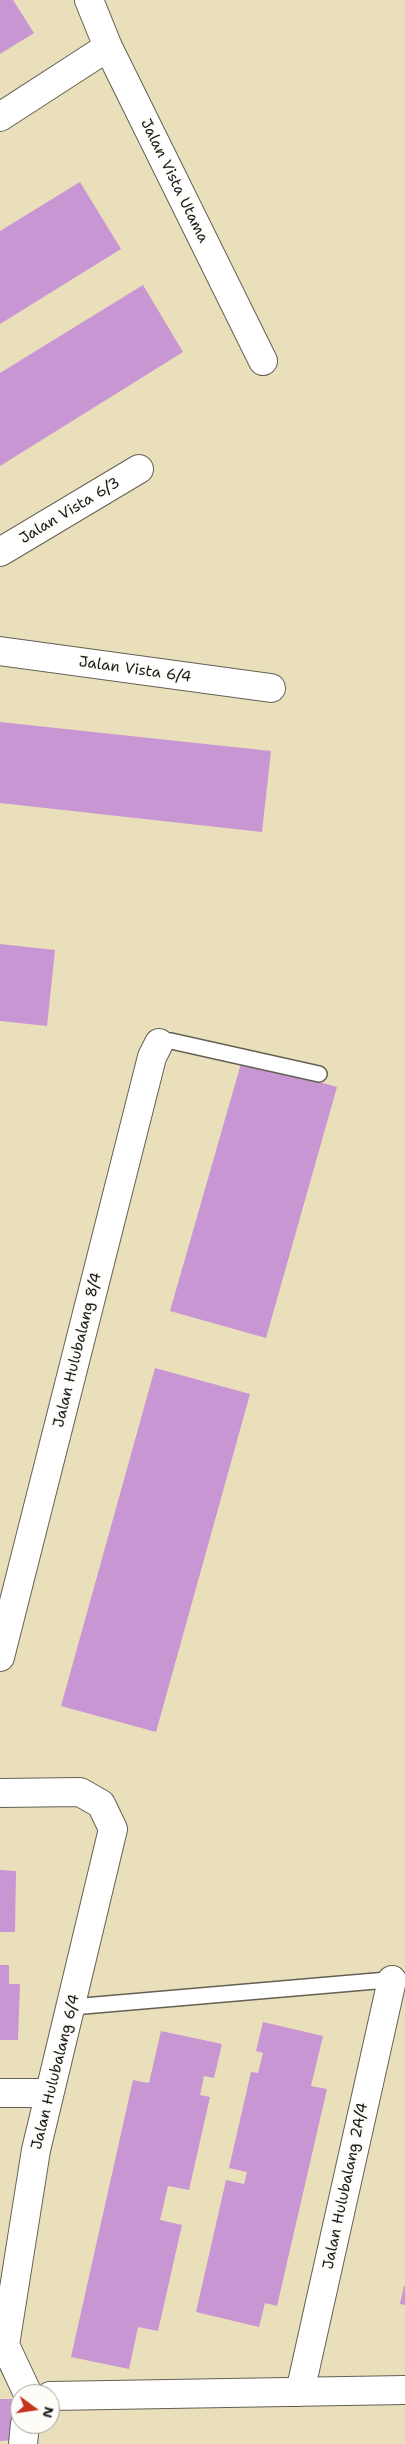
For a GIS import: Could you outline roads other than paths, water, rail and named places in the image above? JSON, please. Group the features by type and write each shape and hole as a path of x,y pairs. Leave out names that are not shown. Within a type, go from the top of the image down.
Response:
{"street":[{"name":"Jalan Vista Utama","path":"89,0 108,48 263,361"},
{"path":"0,117 108,48"},
{"name":"Jalan Vista 6/3","path":"0,552 139,469"},
{"name":"Jalan Vista 6/4","path":"0,651 270,688"},
{"name":"Jalan Hulubalang 8/4","path":"0,1657 152,1057 159,1043"},
{"name":"Jalan Hulubalang 6/4","path":"0,1793 80,1792 101,1804 113,1829 72,2007 48,2093 36,2150 2,2347"},
{"name":"Jalan Hulubalang 2A/4","path":"300,2392 398,1979"},
{"path":"0,2093 48,2093"},
{"path":"2,2347 22,2384"},
{"path":"60,2396 405,2390"}],"lane":[{"path":"159,1043 172,1041 319,1074"},
{"path":"72,2007 398,1979"}]}
